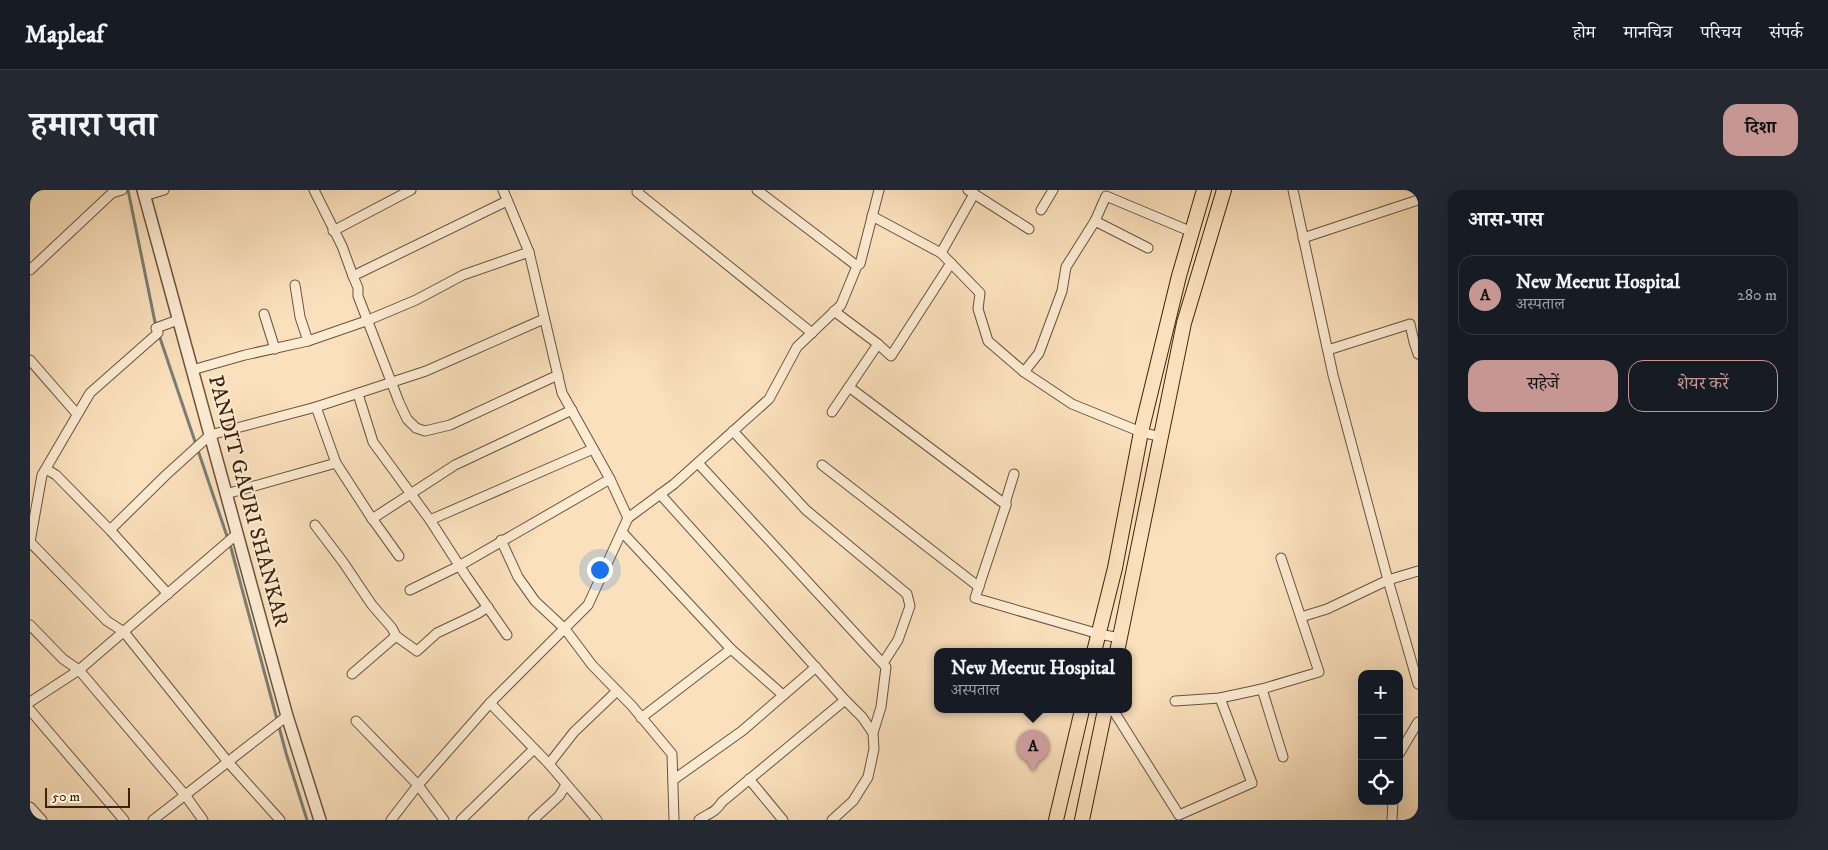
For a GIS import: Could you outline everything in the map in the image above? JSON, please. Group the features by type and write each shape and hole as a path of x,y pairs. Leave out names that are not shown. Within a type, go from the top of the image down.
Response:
{"main road":[{"path":"1095,648 1115,568 1142,432 1179,276 1204,190"},
{"path":"1118,648 1184,323 1224,190"},
{"path":"1194,225 1214,223"},
{"path":"1056,820 1081,713"},
{"path":"1082,820 1104,713"}],"street":[{"path":"30,270 112,193 122,190"},
{"path":"144,193 164,190"},
{"path":"314,190 342,246 358,288 358,296 366,320 391,383 407,419 416,428 425,431 450,425 558,375"},
{"path":"333,231 411,190"},
{"path":"503,190 529,252 562,393 610,479 628,518"},
{"path":"639,190 637,192 812,333"},
{"path":"757,190 857,266"},
{"path":"391,820 418,785 490,703 588,605 628,518 698,463 769,399 797,347 841,305 857,266 860,264 879,190"},
{"path":"1041,210 1054,190"},
{"path":"1293,190 1328,350 1388,580 1414,652 1418,684"},
{"path":"941,253 971,192 1029,229"},
{"name":"PANDIT GAURI SHANKAR","path":"144,193 287,716 320,820"},
{"path":"1024,372 1039,354 1062,291 1066,267 1095,221 1106,196 1194,225"},
{"path":"1303,238 1418,200"},
{"path":"353,276 507,201"},
{"path":"872,216 941,253 951,263 980,293 978,309 988,340 1024,372 1072,404 1142,432 1161,437"},
{"path":"1095,221 1148,248"},
{"path":"192,370 308,341 416,300 463,275 529,252"},
{"path":"834,311 891,356 951,263"},
{"path":"295,284 300,317 308,341"},
{"path":"264,314 275,349"},
{"path":"110,530 210,435 316,407 426,371 544,319"},
{"path":"178,320 156,328 158,333 90,392 42,475 30,542 107,620 124,632 228,762 280,820"},
{"path":"1328,350 1410,324 1418,354"},
{"path":"832,412 878,344"},
{"path":"30,360 78,414"},
{"path":"849,387 1006,505"},
{"path":"358,394 373,442 430,520 459,566 508,635"},
{"path":"316,407 336,463 372,519 399,556"},
{"path":"372,519 455,465 572,410"},
{"path":"733,431 806,510 907,594 910,606 898,640 882,663"},
{"path":"430,520 593,449"},
{"path":"226,494 336,463"},
{"path":"698,463 886,668 881,707 872,733"},
{"path":"822,465 979,587"},
{"path":"46,469 56,476 110,530 168,594"},
{"path":"1014,474 1006,505 975,598 1098,634 1120,638"},
{"path":"410,590 459,566 501,540 610,479"},
{"path":"660,494 862,717 872,733 874,749 868,777 853,801 832,820"},
{"path":"314,525 343,562 372,605 392,628 396,636 416,652 437,633 488,607"},
{"path":"622,532 731,649 784,695"},
{"path":"30,702 79,670 237,534"},
{"path":"501,540 518,577 535,601 564,629 592,665 672,754 674,820"},
{"path":"1175,701 1220,698 1262,689 1319,672 1281,558"},
{"path":"1301,617 1327,609 1388,580 1418,571"},
{"path":"30,626 63,659 79,670 204,820"},
{"path":"352,674 396,636"},
{"path":"641,718 731,649"},
{"path":"673,780 742,731 816,667"},
{"path":"1262,689 1283,757"},
{"path":"549,764 574,732 617,691"},
{"path":"1115,713 1179,815 1252,784 1220,698"},
{"path":"699,820 707,814 715,812 722,802 845,700"},
{"path":"490,703 549,764 597,820"},
{"path":"30,710 124,820"},
{"path":"152,820 287,716"},
{"path":"356,721 418,785 444,820"},
{"path":"1403,747 1418,722"},
{"path":"461,820 534,749"},
{"path":"749,780 783,820"},
{"path":"534,820 559,796 566,785"},
{"path":"1392,820 1393,805"},
{"path":"30,807 42,820"}],"waterway":[{"path":"128,190 156,327"},
{"path":"159,335 231,548 286,753 307,820"}],"place":[{"name":"New Meerut Hospital","path":"1033,771"}]}
